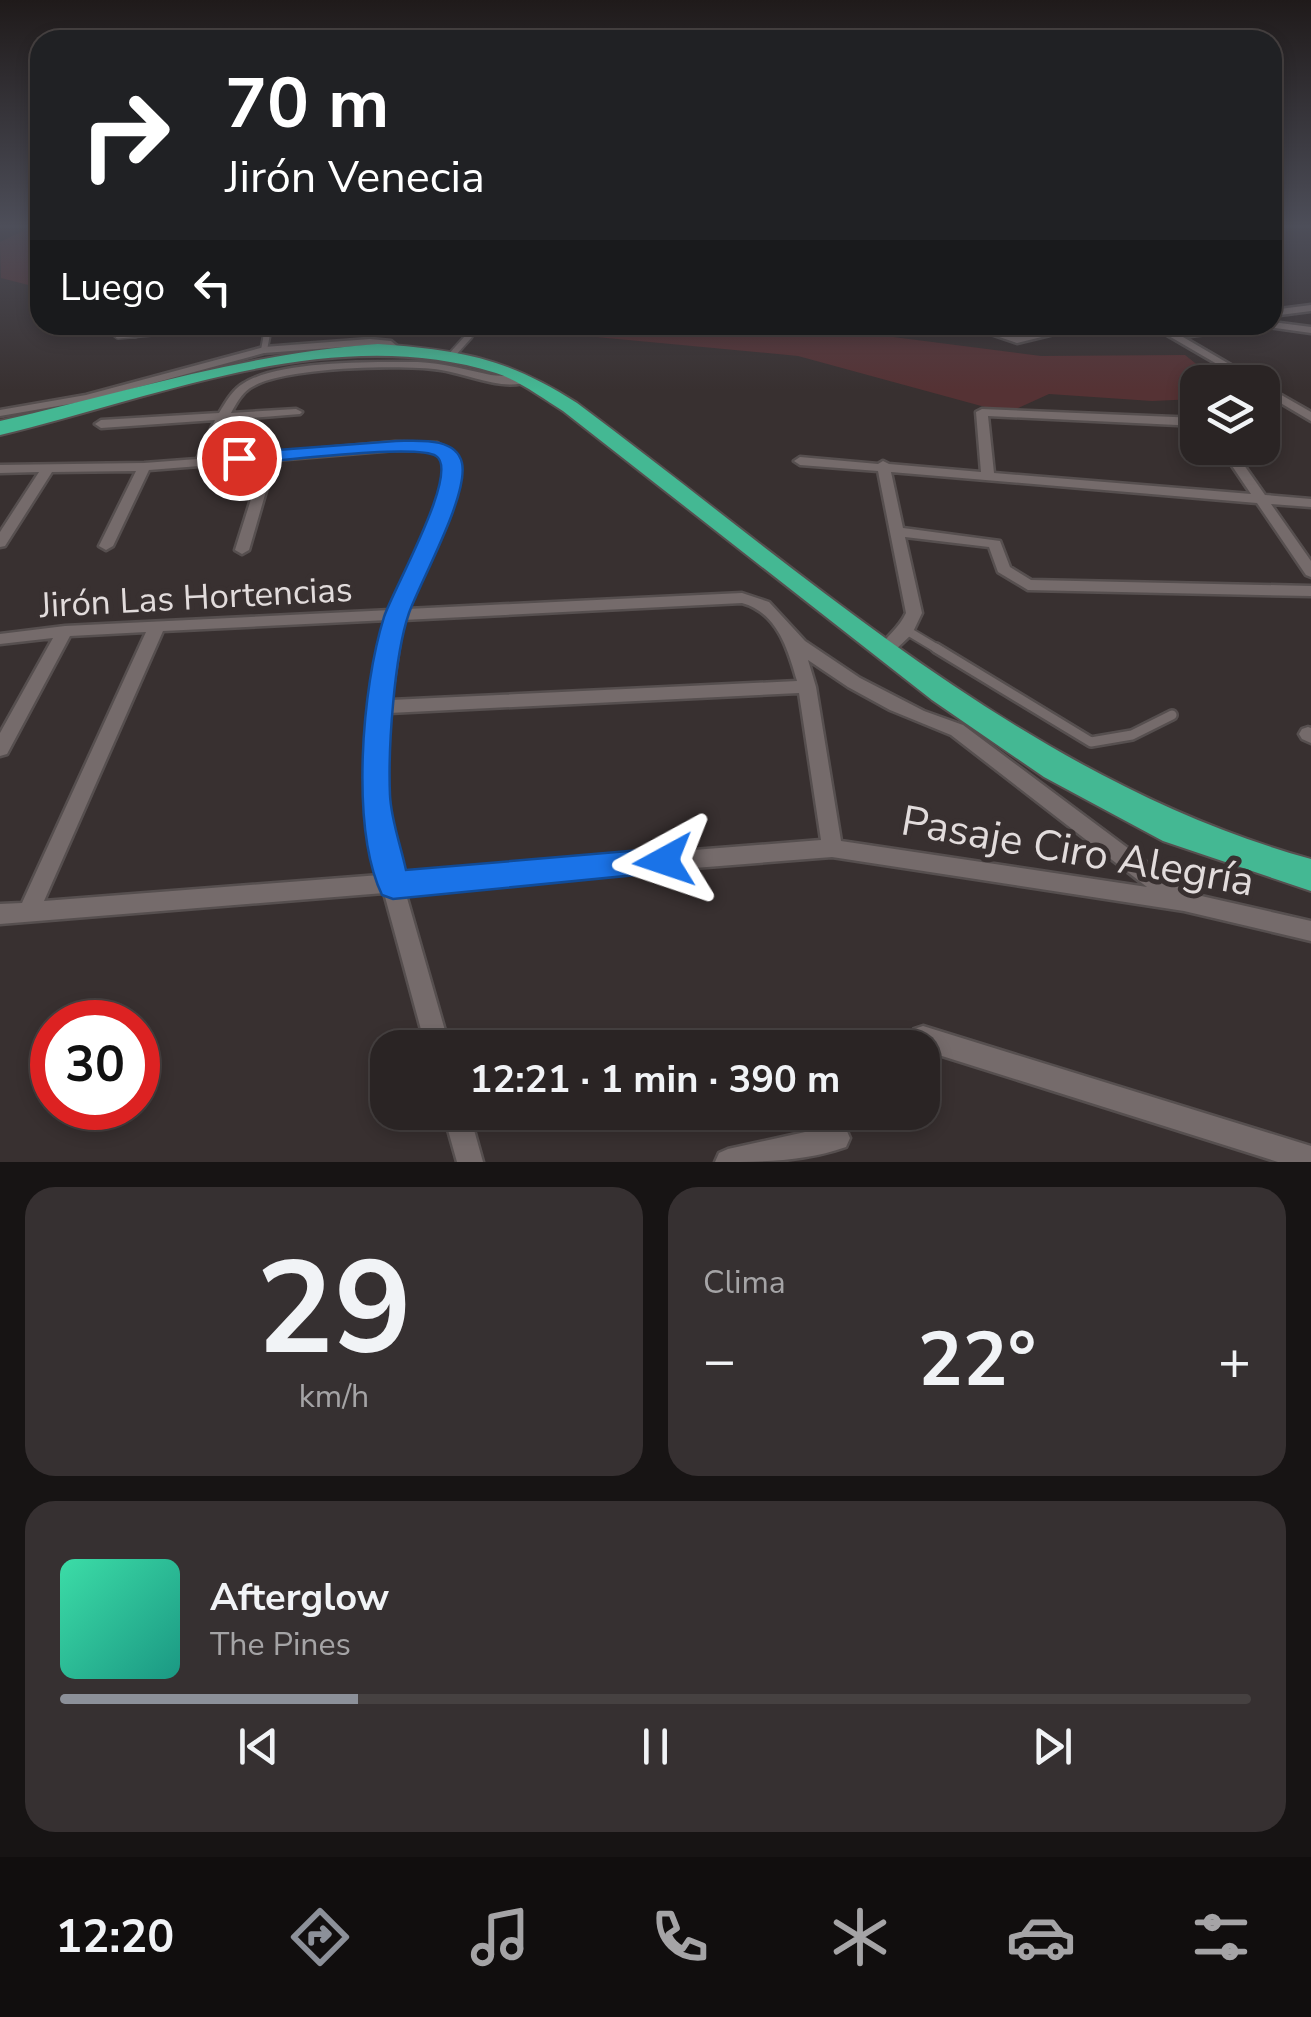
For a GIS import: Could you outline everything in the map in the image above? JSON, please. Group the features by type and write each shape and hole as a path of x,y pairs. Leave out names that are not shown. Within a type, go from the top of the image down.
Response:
{"highway":[{"path":"0,428 291,359 460,346 570,407 1012,744 1148,821 1238,858 1311,875"}],"street":[{"path":"1282,312 1311,308"},
{"path":"1282,326 1311,330"},
{"path":"1001,335 1016,340 1037,335"},
{"path":"1172,335 1225,365"},
{"path":"0,413 88,398 264,350 370,342 387,343 398,352"},
{"path":"202,461 242,388 258,380 342,367 430,366 498,381 526,380"},
{"path":"1280,398 1311,417"},
{"path":"100,424 296,412"},
{"path":"988,475 982,412 1180,421"},
{"path":"0,469 144,466 396,446 437,448 450,456 454,467 443,508 396,617 381,706 375,798 393,885 433,1030"},
{"path":"242,550 270,457"},
{"path":"800,461 1311,503"},
{"path":"1238,465 1311,572"},
{"path":"106,546 144,466"},
{"path":"883,466 914,613 906,630 886,649"},
{"path":"0,543 47,470"},
{"path":"895,531 996,544 1002,569 1028,585 1311,591"},
{"name":"Jirón Las Hortencias","path":"0,639 65,631 742,598 770,606 796,644"},
{"path":"29,910 157,626"},
{"path":"0,749 65,631"},
{"path":"796,644 807,687 832,848"},
{"path":"796,644 915,715 957,730 1184,902"},
{"path":"381,706 807,687"},
{"name":"Pasaje Ciro Alegría","path":"0,914 832,848 1184,902 1311,930"},
{"path":"940,1043 1311,1159"},
{"path":"461,1130 470,1162"},
{"path":"728,1162 837,1138"}],"lane":[{"path":"117,335 153,335"},
{"path":"264,350 267,335"},
{"path":"906,630 1091,742 1132,735 1172,716"}],"shaded area":[{"path":"575,335 878,335 1041,356 1185,355 1198,365 1180,365 1180,400 1049,394 1007,413 798,356"}],"route":[{"path":"239,458 396,446 437,448 450,456 454,467 443,508 396,617 381,706 375,798 393,885 664,861"}]}
